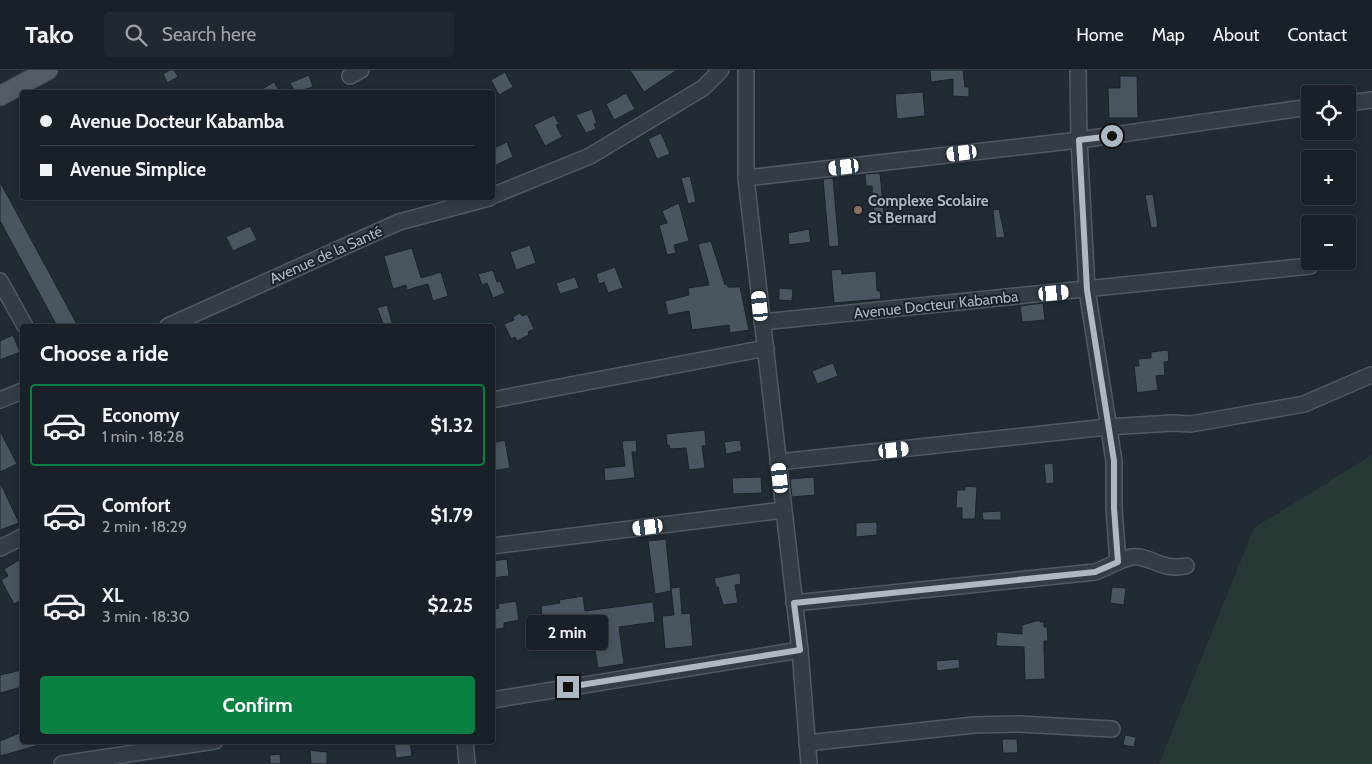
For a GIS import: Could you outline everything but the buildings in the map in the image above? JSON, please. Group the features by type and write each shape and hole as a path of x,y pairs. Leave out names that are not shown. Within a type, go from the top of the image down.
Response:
{"main road":[{"path":"0,96 48,70"}],"street":[{"path":"495,195 590,156 703,88 721,70"},
{"path":"746,70 746,178 800,650 809,764"},
{"path":"1078,70 1079,140 1087,290 1107,427 1114,461 1114,508 1118,562"},
{"path":"1356,102 1372,100"},
{"path":"746,178 1079,140 1301,108"},
{"name":"Avenue de la Santé","path":"172,324 399,222 482,200"},
{"name":"Avenue Docteur Kabamba","path":"762,322 1301,267"},
{"path":"0,281 23,324"},
{"path":"495,399 766,348"},
{"path":"778,462 1107,427 1173,423 1191,424 1290,407 1318,398 1371,375"},
{"path":"0,400 20,392"},
{"path":"495,546 783,510"},
{"path":"0,548 20,538"},
{"path":"794,603 1095,572 1132,557 1143,558 1164,567 1186,566"},
{"path":"495,700 800,650"},
{"path":"807,743 974,725 1019,724 1112,729"},
{"path":"62,764 120,760 192,744"},
{"path":"465,744 467,764"}],"green space":[{"path":"1372,455 1372,764 1159,764 1254,528"}],"place":[{"name":"Complexe Scolaire St Bernard","path":"858,210"}],"route":[{"path":"568,687 800,650 794,603 1095,572 1118,562 1114,508 1114,461 1107,427 1087,290 1079,140 1112,136"}]}
